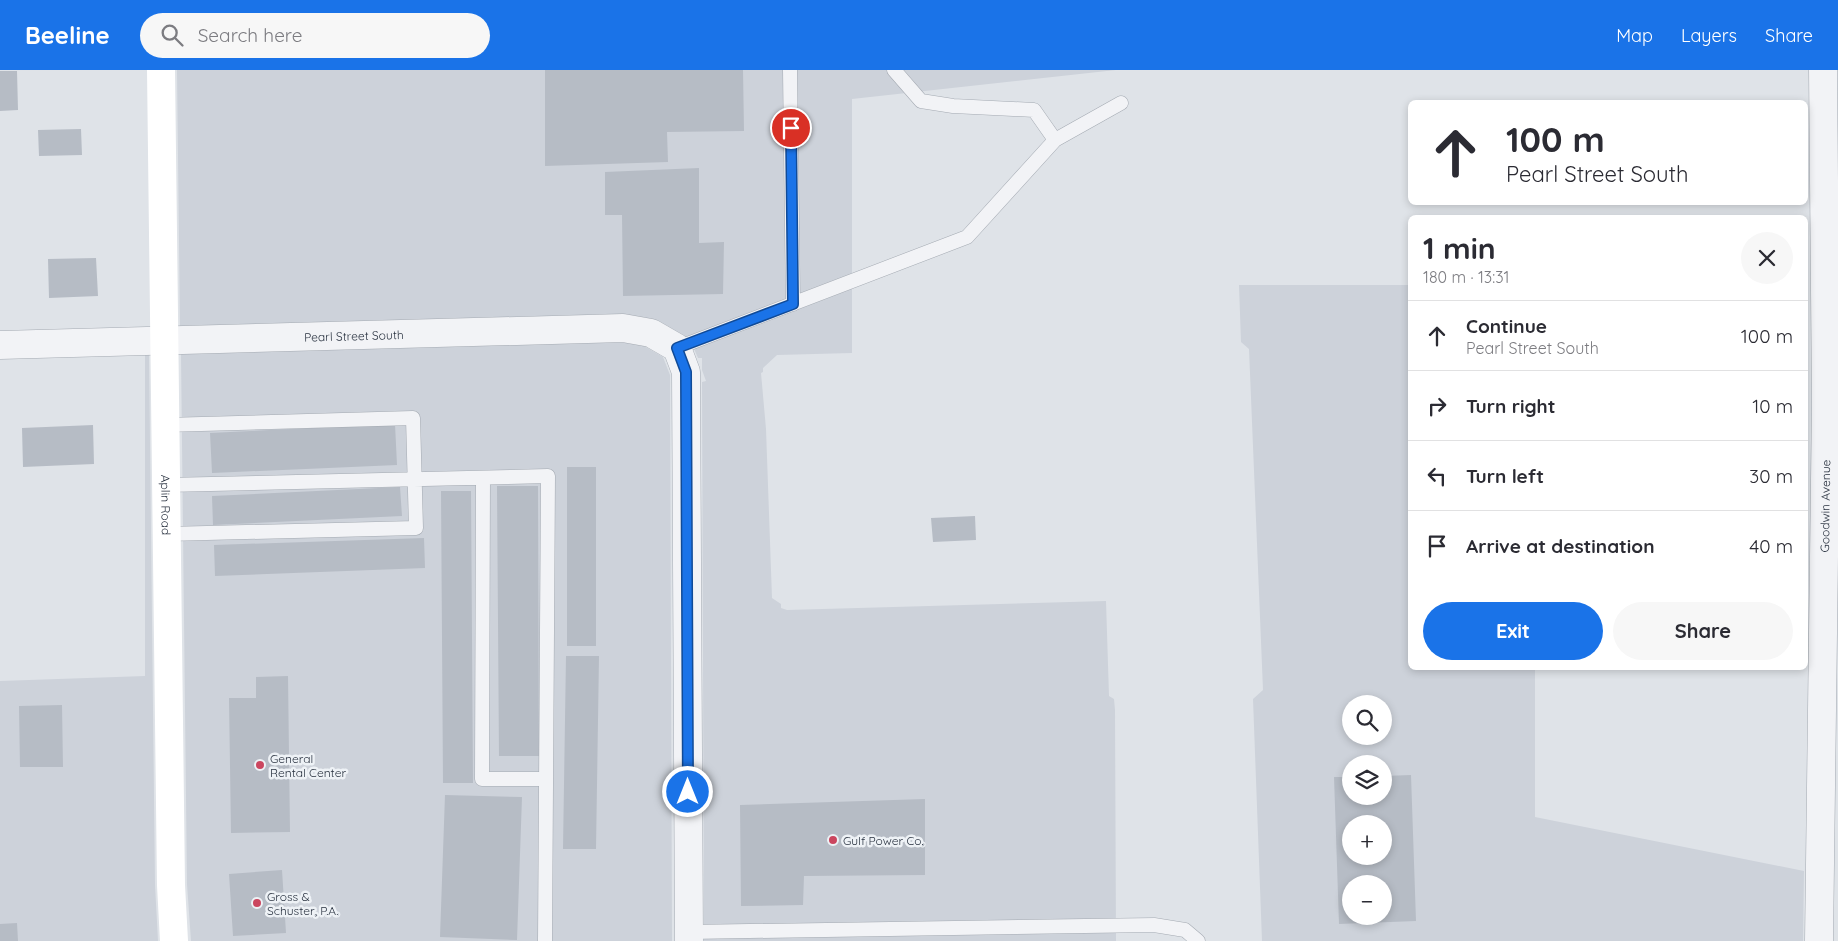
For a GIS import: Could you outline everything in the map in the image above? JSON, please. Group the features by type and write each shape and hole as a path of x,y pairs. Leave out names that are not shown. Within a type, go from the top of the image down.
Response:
{"street":[{"name":"Aplin Road","path":"161,70 171,885 174,941"},
{"name":"Goodwin Avenue","path":"1819,941 1830,710 1831,564 1832,304 1823,70"},
{"name":"Pearl Street South","path":"0,345 623,328 651,333 681,360"},
{"path":"681,360 689,936"}],"lane":[{"path":"790,70 793,304"},
{"path":"894,70 921,101 953,106 1034,110 1055,140"},
{"path":"681,360 793,304 967,237 1055,140 1122,103"},
{"path":"165,425 413,418 416,528 167,534"},
{"path":"166,485 548,476 545,941"},
{"path":"484,478 482,779 546,779"},
{"path":"689,936 1154,925 1185,930 1198,941"}],"shaded area":[{"path":"177,70 1116,70 852,99 852,353 777,355 763,368 761,373 766,429 772,598 781,604 781,608 787,610 1106,601 1109,696 1114,699 1115,710 1116,941 704,941 702,382 706,381 702,370 702,358 698,358 692,344 686,337 654,319 622,314 180,326"},
{"path":"1239,285 1408,285 1408,670 1535,670 1535,817 1804,871 1803,941 1262,941 1253,699 1263,690 1249,349 1241,342"},
{"path":"621,342 644,346 663,357 670,375 672,941 191,941 187,884 181,354"},
{"path":"145,355 149,355 155,885 158,941 0,941 0,681 145,676"}],"building":[{"path":"545,70 743,70 744,131 667,132 668,162 545,166"},
{"path":"0,71 17,71 18,110 0,111"},
{"path":"81,129 82,155 39,156 38,130"},
{"path":"699,168 699,243 724,242 723,294 623,296 622,215 605,215 605,172"},
{"path":"96,258 98,296 49,298 48,259"},
{"path":"395,424 397,465 212,473 210,433"},
{"path":"93,425 94,464 23,467 22,428"},
{"path":"567,467 596,467 596,646 567,646"},
{"path":"497,486 538,486 539,756 499,756"},
{"path":"400,487 402,516 213,525 212,496"},
{"path":"441,491 471,491 473,783 443,783"},
{"path":"975,516 976,540 933,542 931,518"},
{"path":"424,538 425,568 215,576 214,545"},
{"path":"566,656 599,656 596,849 563,849"},
{"name":"General Rental Center","path":"288,676 290,832 231,833 229,698 256,698 256,677"},
{"path":"62,705 63,767 20,767 19,706"},
{"path":"1411,775 1416,921 1392,922 1392,875 1342,875 1342,924 1339,924 1334,777 1342,777 1342,805 1392,805 1392,776"},
{"path":"445,795 522,797 517,940 440,937"},
{"name":"Gulf Power Co.","path":"925,799 925,875 804,876 803,905 741,906 740,805"},
{"name":"Gross & Schuster, P.A.","path":"282,870 286,933 233,936 229,874"},
{"path":"17,923 18,941 0,941 0,924"}],"place":[{"name":"General Rental Center","path":"260,765"},
{"name":"Gulf Power Co.","path":"833,840"},
{"name":"Gross & Schuster, P.A.","path":"257,903"}],"route":[{"path":"688,792 686,372 677,348 793,304 791,128"}]}
